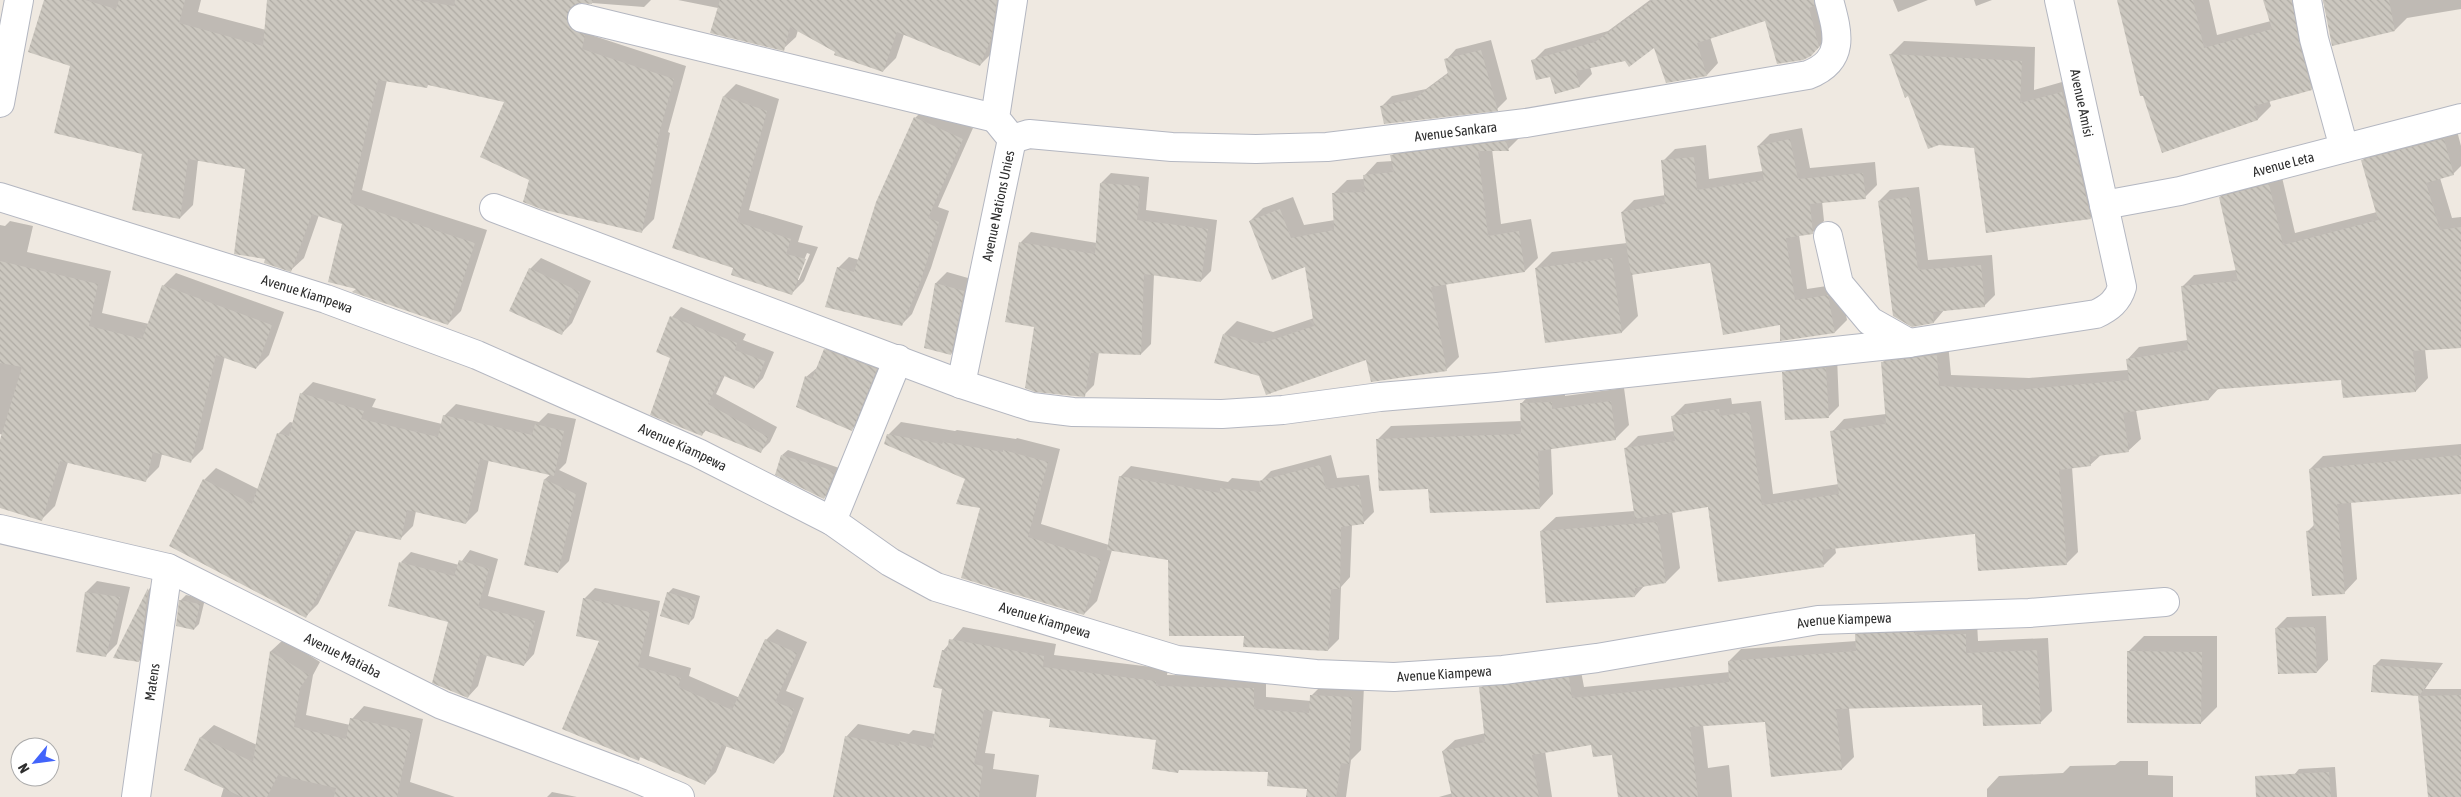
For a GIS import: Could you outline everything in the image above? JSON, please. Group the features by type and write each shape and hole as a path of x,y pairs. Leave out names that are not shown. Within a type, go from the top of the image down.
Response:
{"street":[{"path":"0,103 19,0"},
{"path":"582,18 995,118 1013,0"},
{"name":"Avenue Sankara","path":"1012,139 1029,134 1053,138 1172,147 1256,149 1318,147 1546,120 1808,75 1822,69 1832,57 1837,44 1836,25 1829,0"},
{"name":"Avenue Amisi","path":"494,208 961,384 1032,407 1073,412 1222,414 1283,410 1380,397 1507,386 1908,343 2096,314 2107,309 2120,296 2122,287 2059,0"},
{"path":"2307,0 2314,40 2344,148"},
{"name":"Avenue Nations Unies","path":"961,384 1012,139 995,118"},
{"name":"Avenue Leta","path":"2104,205 2180,191 2461,118"},
{"name":"Avenue Kiampewa","path":"0,197 326,299 477,355 698,453 832,521 914,576 954,593 1008,607 1177,660 1316,674 1394,678 1503,670 1597,658 1818,620 2029,613 2165,602"},
{"path":"1828,236 1839,284 1870,321 1908,343"},
{"path":"832,521 898,359"},
{"name":"Avenue Matiaba","path":"0,529 168,568 442,705 634,777 680,797"},
{"name":"Matens","path":"136,797 168,568"}],"building":[{"path":"44,0 85,0 116,9 119,0 185,0 179,23 263,46 267,0 413,0 454,6 455,0 593,0 592,4 577,3 570,8 567,15 567,22 571,29 585,35 582,49 674,79 656,145 658,145 642,233 541,209 523,202 529,180 480,157 504,102 428,85 427,88 378,80 350,203 475,243 448,325 352,292 356,289 328,282 342,224 312,214 291,272 264,263 265,259 234,254 245,169 188,159 180,219 132,210 142,154 54,133 70,66 28,52"},
{"path":"720,0 997,0 991,39 980,66 897,32 883,72 834,55 835,52 790,27 784,51 710,33"},
{"path":"1653,0 1814,0 1814,6 1809,8 1819,47 1811,56 1803,60 1777,64 1765,21 1697,43 1707,76 1666,83 1654,48 1629,67 1625,61 1576,71 1580,87 1555,94 1550,77 1536,80 1531,60 1595,42"},
{"path":"2117,0 2193,0 2204,48 2272,29 2263,0 2292,0 2299,42 2312,90 2254,106 2258,120 2162,153 2143,96 2140,96"},
{"path":"2323,0 2389,0 2395,31 2332,46"},
{"path":"1481,50 1498,111 1384,124 1380,106 1414,99 1448,74 1444,59"},
{"path":"1889,54 2022,61 2020,103 2062,92 2091,219 1986,233 1974,148 1939,145 1928,149 1908,96 1905,98"},
{"path":"723,96 767,111 737,222 791,239 786,254 806,259 792,295 731,275 733,268 672,248"},
{"path":"914,117 963,139 928,218 939,222 921,280 902,326 825,307 837,267 854,272 876,202"},
{"path":"1790,139 1798,179 1863,173 1866,199 1810,204 1813,234 1786,238 1795,300 1828,295 1835,333 1780,341 1780,325 1723,335 1710,263 1631,275 1621,212 1665,204 1661,160 1694,157 1697,190 1764,180 1757,146"},
{"path":"2444,139 2454,175 2426,183 2440,230 2461,227 2461,348 2413,351 2416,392 2343,398 2341,380 2208,390 2209,400 2123,413 2129,452 2090,457 2091,466 2059,470 2067,565 1978,571 1975,534 1822,550 1824,567 1718,582 1708,507 1635,519 1624,448 1675,441 1671,416 1719,409 1720,416 1749,412 1762,505 1839,494 1830,431 1886,424 1881,362 1937,355 1939,386 2016,390 2129,380 2126,359 2188,350 2181,286 2238,281 2219,197 2269,184 2283,245 2378,220 2361,160"},
{"path":"1506,141 1509,151 1478,151 1488,236 1519,231 1525,272 1431,287 1447,371 1371,382 1366,360 1266,395 1259,376 1214,363 1223,334 1259,344 1314,326 1305,267 1272,280 1249,221 1280,209 1291,238 1334,230 1332,193 1365,192 1363,175 1394,172 1390,155"},
{"path":"1100,183 1140,186 1137,220 1208,229 1201,282 1144,274 1141,355 1091,353 1085,397 1035,392 1025,388 1034,327 1005,322 1019,242 1095,254"},
{"path":"1909,197 1918,270 1981,265 1985,307 1933,312 1934,323 1912,327 1893,316 1878,201"},
{"path":"1612,258 1622,333 1545,343 1535,268"},
{"path":"0,261 98,284 89,326 142,339 162,285 272,325 256,369 216,355 191,463 153,452 146,482 60,461 42,521 0,508 0,440 22,367 0,363"},
{"path":"529,268 580,292 562,335 509,311"},
{"path":"935,283 964,291 951,355 924,348"},
{"path":"670,316 737,343 735,350 765,361 754,389 722,375 708,404 768,437 761,453 704,430 702,436 650,415 670,358 656,352"},
{"path":"824,349 877,369 852,431 796,407 805,376 812,379"},
{"path":"1826,368 1829,418 1785,420 1782,372"},
{"path":"300,393 364,411 361,419 438,437 443,415 532,435 535,424 564,431 554,476 480,459 466,524 407,510 401,540 352,530 306,618 169,546 203,479 252,504 277,433 289,436"},
{"path":"1611,401 1616,440 1538,451 1540,509 1430,513 1428,489 1379,491 1376,439 1521,434 1520,403 1552,402 1552,409"},
{"path":"887,434 942,444 943,442 1003,452 1003,450 1048,462 1028,537 1101,559 1084,615 961,578 980,508 956,504 965,479 884,444"},
{"path":"781,455 825,468 834,473 824,499 775,475"},
{"path":"2461,455 2461,494 2337,504 2345,594 2312,596 2306,531 2314,530 2309,469"},
{"path":"1320,465 1326,489 1359,485 1364,524 1341,527 1340,589 1331,589 1328,651 1243,647 1244,636 1169,636 1168,560 1107,550 1119,476 1220,493 1220,488 1261,492 1259,481"},
{"path":"544,479 576,494 558,573 524,565"},
{"path":"1657,522 1666,583 1635,588 1635,597 1546,603 1540,531"},
{"path":"459,560 489,569 478,607 535,621 524,666 480,654 468,698 432,683 448,622 388,606 399,562 454,576"},
{"path":"148,588 139,662 113,658"},
{"path":"85,592 120,597 106,657 76,652"},
{"path":"667,592 696,601 689,625 660,616"},
{"path":"583,598 650,612 638,667 681,678 678,687 732,710 765,639 797,653 775,702 794,709 774,764 722,745 705,785 640,757 639,761 562,729 599,641 576,636"},
{"path":"179,600 200,604 194,630 176,626"},
{"path":"2315,627 2317,673 2278,674 2275,628"},
{"path":"1915,632 1915,635 1966,634 1966,653 2037,650 2041,724 1983,726 1982,705 1836,709 1842,770 1771,777 1765,722 1690,727 1698,797 1618,797 1612,755 1593,757 1591,745 1532,755 1539,797 1452,797 1442,751 1485,742 1479,687 1569,677 1572,698 1729,682 1728,661 1856,651 1855,634"},
{"path":"949,639 1044,656 1043,667 1156,681 1156,686 1254,688 1254,709 1309,713 1310,695 1352,697 1349,764 1341,763 1336,797 1306,797 1307,789 1267,786 1268,772 1179,770 1178,773 1152,769 1156,740 1049,727 1050,719 984,710 974,764 983,766 979,797 833,797 845,736 899,746 900,741 932,748 942,689 933,687 942,650 947,651"},
{"path":"270,651 309,675 300,688 294,727 346,739 350,718 411,731 397,797 334,797 336,788 278,775 267,797 242,797 184,770 200,737 253,762"},
{"path":"2127,651 2202,652 2201,724 2127,723"},
{"path":"2373,665 2437,670 2419,696 2461,695 2461,797 2428,797 2418,696 2371,692"},
{"path":"2329,772 2331,797 2256,797 2255,776"}]}
